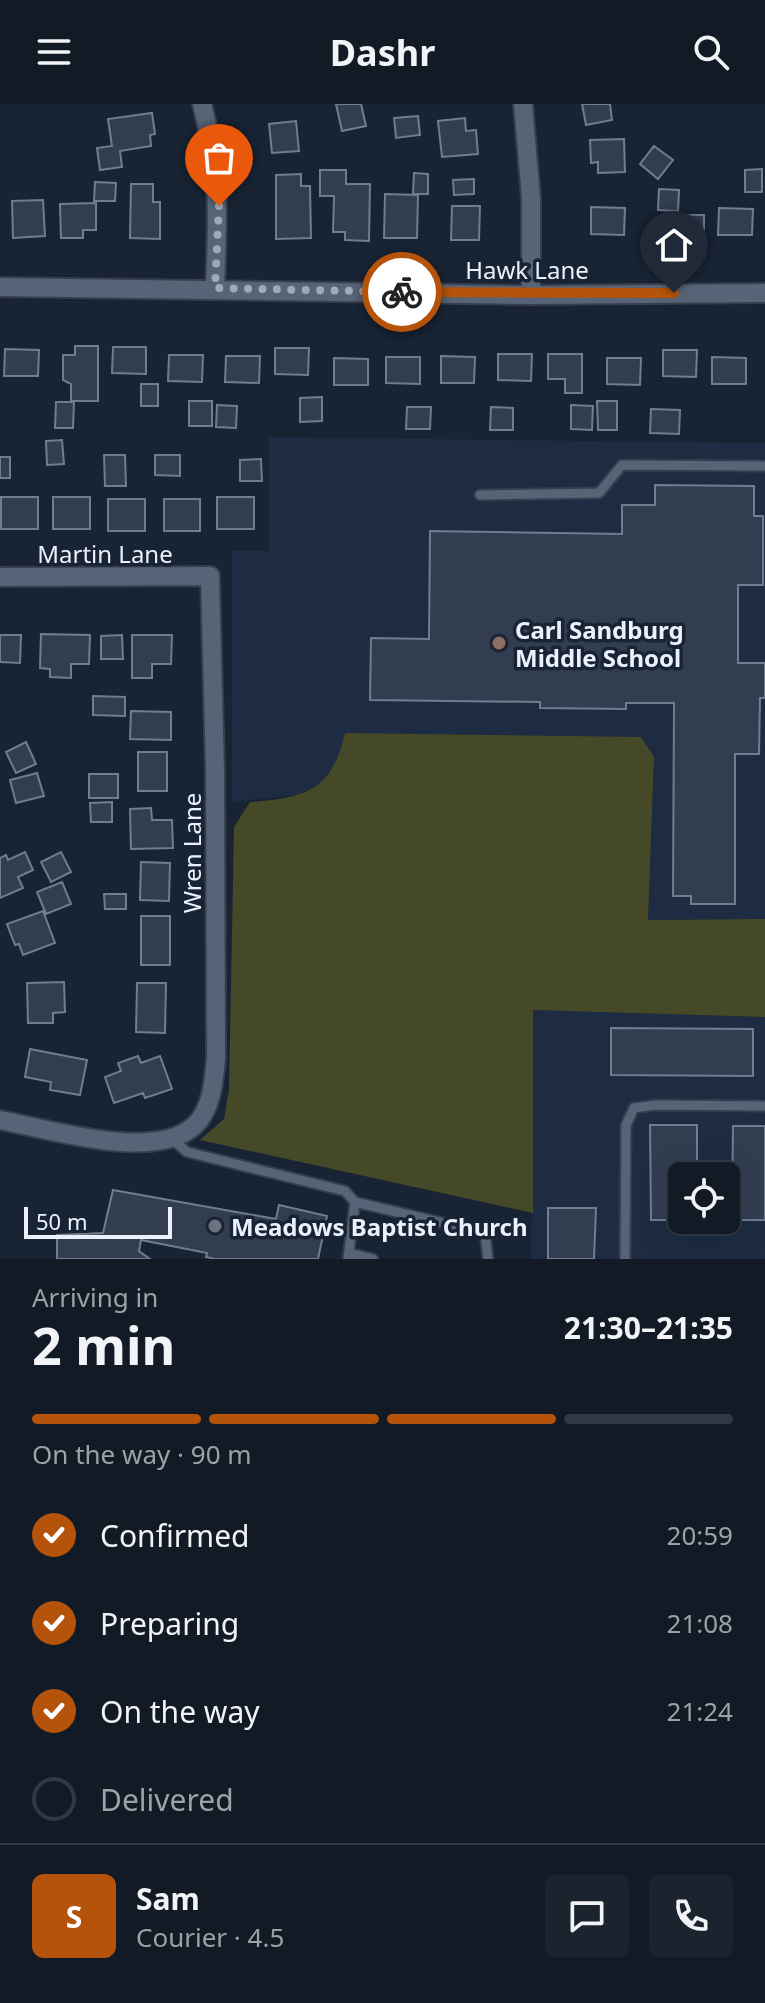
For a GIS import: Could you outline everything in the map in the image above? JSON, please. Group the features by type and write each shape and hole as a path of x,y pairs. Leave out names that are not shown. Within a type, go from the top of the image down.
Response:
{"street":[{"path":"202,104 215,154 219,206 215,288"},
{"path":"523,104 531,198 531,295"},
{"name":"Hawk Lane","path":"0,287 531,295 765,293"},
{"name":"Martin Lane","path":"0,577 210,576"},
{"name":"Wren Lane","path":"172,1139 196,1125 214,1089 215,771 210,576"},
{"path":"0,1120 139,1144 172,1139"}],"lane":[{"path":"480,495 599,493 622,465 765,466"},
{"path":"625,1259 626,1125 634,1108 656,1105 765,1106"},
{"path":"172,1139 187,1152 335,1187 345,1191 355,1202 485,1233 488,1259"},
{"path":"355,1202 348,1256 373,1259"}],"shaded area":[{"name":"Carl Sandburg Middle School","path":"269,437 765,443 765,919 648,920 654,757 340,759 321,785 300,795 232,802 232,551 269,551"},
{"path":"533,1010 765,1017 765,1259 531,1259"}],"green space":[{"path":"345,733 641,737 654,757 648,920 765,919 765,1017 533,1010 533,1213 200,1140 224,1119 229,1089 234,827 250,802 301,794 324,779 332,768"}],"building":[{"path":"336,104 361,104 366,126 342,131"},
{"path":"582,104 610,104 612,120 586,125"},
{"path":"152,113 155,134 150,135 151,146 120,151 122,167 100,170 97,148 112,146 108,119"},
{"path":"418,116 420,135 396,138 394,118"},
{"path":"465,118 466,131 476,130 478,154 442,157 438,121"},
{"path":"296,121 299,151 272,153 269,124"},
{"path":"624,139 625,172 598,173 598,162 591,163 590,140"},
{"path":"654,146 673,160 658,179 640,164"},
{"path":"762,169 762,192 745,192 745,170"},
{"path":"320,170 346,170 346,184 370,184 369,241 345,240 345,232 333,232 334,196 320,196"},
{"path":"414,173 428,174 428,194 413,194"},
{"path":"301,174 301,186 310,186 311,238 276,239 276,175"},
{"path":"474,179 474,194 454,195 453,180"},
{"path":"95,182 116,183 115,201 94,201"},
{"path":"131,184 153,184 153,202 160,202 160,239 130,238"},
{"path":"659,189 679,190 678,211 658,210"},
{"path":"385,194 418,195 417,238 384,238"},
{"path":"43,200 45,236 13,238 12,201"},
{"path":"96,203 96,230 83,230 83,238 61,238 60,204"},
{"path":"452,206 480,206 479,240 451,240"},
{"path":"591,207 625,208 624,235 591,234"},
{"path":"719,208 753,209 752,235 718,235"},
{"path":"671,215 704,215 704,242 670,241"},
{"path":"75,346 98,346 98,401 71,401 71,384 63,380 63,355 75,355"},
{"path":"113,347 146,347 146,374 112,373"},
{"path":"275,348 309,348 308,375 275,374"},
{"path":"5,349 39,350 38,376 4,376"},
{"path":"663,350 697,350 696,377 663,376"},
{"path":"498,354 532,354 531,381 498,380"},
{"path":"548,354 582,354 582,393 565,393 565,379 548,379"},
{"path":"169,355 203,355 202,382 168,381"},
{"path":"226,356 260,356 259,383 225,382"},
{"path":"441,356 475,357 474,383 441,383"},
{"path":"386,357 420,357 420,384 386,383"},
{"path":"712,357 746,358 746,384 712,384"},
{"path":"334,358 368,359 368,385 334,385"},
{"path":"607,358 641,358 640,385 607,384"},
{"path":"141,384 158,384 158,406 141,406"},
{"path":"322,397 322,421 300,422 300,398"},
{"path":"189,401 212,401 212,426 189,426"},
{"path":"597,401 617,401 617,430 598,430"},
{"path":"56,402 74,402 73,428 55,428"},
{"path":"217,405 237,406 236,428 216,427"},
{"path":"571,405 593,406 592,430 571,429"},
{"path":"407,407 431,407 430,429 406,429"},
{"path":"491,407 513,408 513,430 490,430"},
{"path":"651,409 680,410 679,434 650,433"},
{"path":"62,440 64,464 47,465 46,441"},
{"path":"104,455 125,455 126,486 105,486"},
{"path":"155,455 180,455 180,476 155,475"},
{"path":"0,457 10,457 10,478 0,478"},
{"path":"261,459 262,481 240,481 240,460"},
{"path":"655,485 754,486 754,516 763,516 763,585 738,585 738,663 765,663 765,698 760,698 759,754 735,754 735,904 691,904 691,896 673,896 674,703 626,703 626,709 540,708 540,702 370,700 371,638 429,639 430,531 622,534 622,505 655,505"},
{"path":"1,497 38,497 38,529 1,529"},
{"path":"53,497 90,497 90,529 53,529"},
{"path":"217,497 254,497 254,529 217,529"},
{"path":"108,499 145,499 145,531 108,531"},
{"path":"164,499 200,499 200,531 164,531"},
{"path":"41,634 90,635 89,664 71,664 71,678 50,677 50,669 40,668"},
{"path":"0,635 21,635 20,663 0,662"},
{"path":"122,635 123,659 101,659 101,636"},
{"path":"132,635 172,635 171,664 152,664 152,678 132,678"},
{"path":"93,696 125,697 125,716 93,715"},
{"path":"131,711 171,712 171,740 130,739"},
{"path":"26,742 36,764 16,773 6,752"},
{"path":"138,752 167,752 167,791 138,791"},
{"path":"37,773 44,796 16,803 10,780"},
{"path":"89,774 118,774 118,798 89,798"},
{"path":"112,802 112,822 91,822 90,803"},
{"path":"151,808 152,820 172,820 173,848 131,849 130,809"},
{"path":"25,852 33,870 18,877 23,888 0,898 0,858 6,855 8,860"},
{"path":"61,852 71,872 51,882 41,862"},
{"path":"141,862 170,863 169,901 140,900"},
{"path":"62,882 71,904 46,914 37,892"},
{"path":"104,894 126,894 126,909 105,909"},
{"path":"43,911 55,943 23,955 19,944 15,945 7,924"},
{"path":"141,916 170,916 170,965 141,965"},
{"path":"64,982 65,1012 53,1013 53,1023 28,1023 27,983"},
{"path":"137,983 166,983 165,1033 136,1032"},
{"path":"611,1028 753,1029 753,1076 611,1075"},
{"path":"30,1049 87,1060 80,1095 50,1090 51,1082 25,1077"},
{"path":"138,1056 141,1063 160,1056 172,1089 145,1098 143,1093 114,1103 105,1077 121,1071 118,1063"},
{"path":"650,1125 697,1125 697,1162 668,1162 668,1220 651,1220"},
{"path":"733,1126 765,1126 765,1220 740,1220 740,1162 733,1162"},
{"name":"Meadows Baptist Church","path":"113,1190 276,1219 279,1205 327,1216 318,1259 215,1259 206,1257 207,1253 141,1240 139,1251 150,1259 57,1259 57,1235 103,1233"},
{"path":"548,1208 596,1208 594,1259 548,1259"}],"way so far":[{"path":"219,206 215,288 402,292"}],"place":[{"name":"Carl Sandburg Middle School","path":"499,643"},
{"name":"Meadows Baptist Church","path":"215,1226"}],"route":[{"path":"402,292 531,295 674,293"}]}
